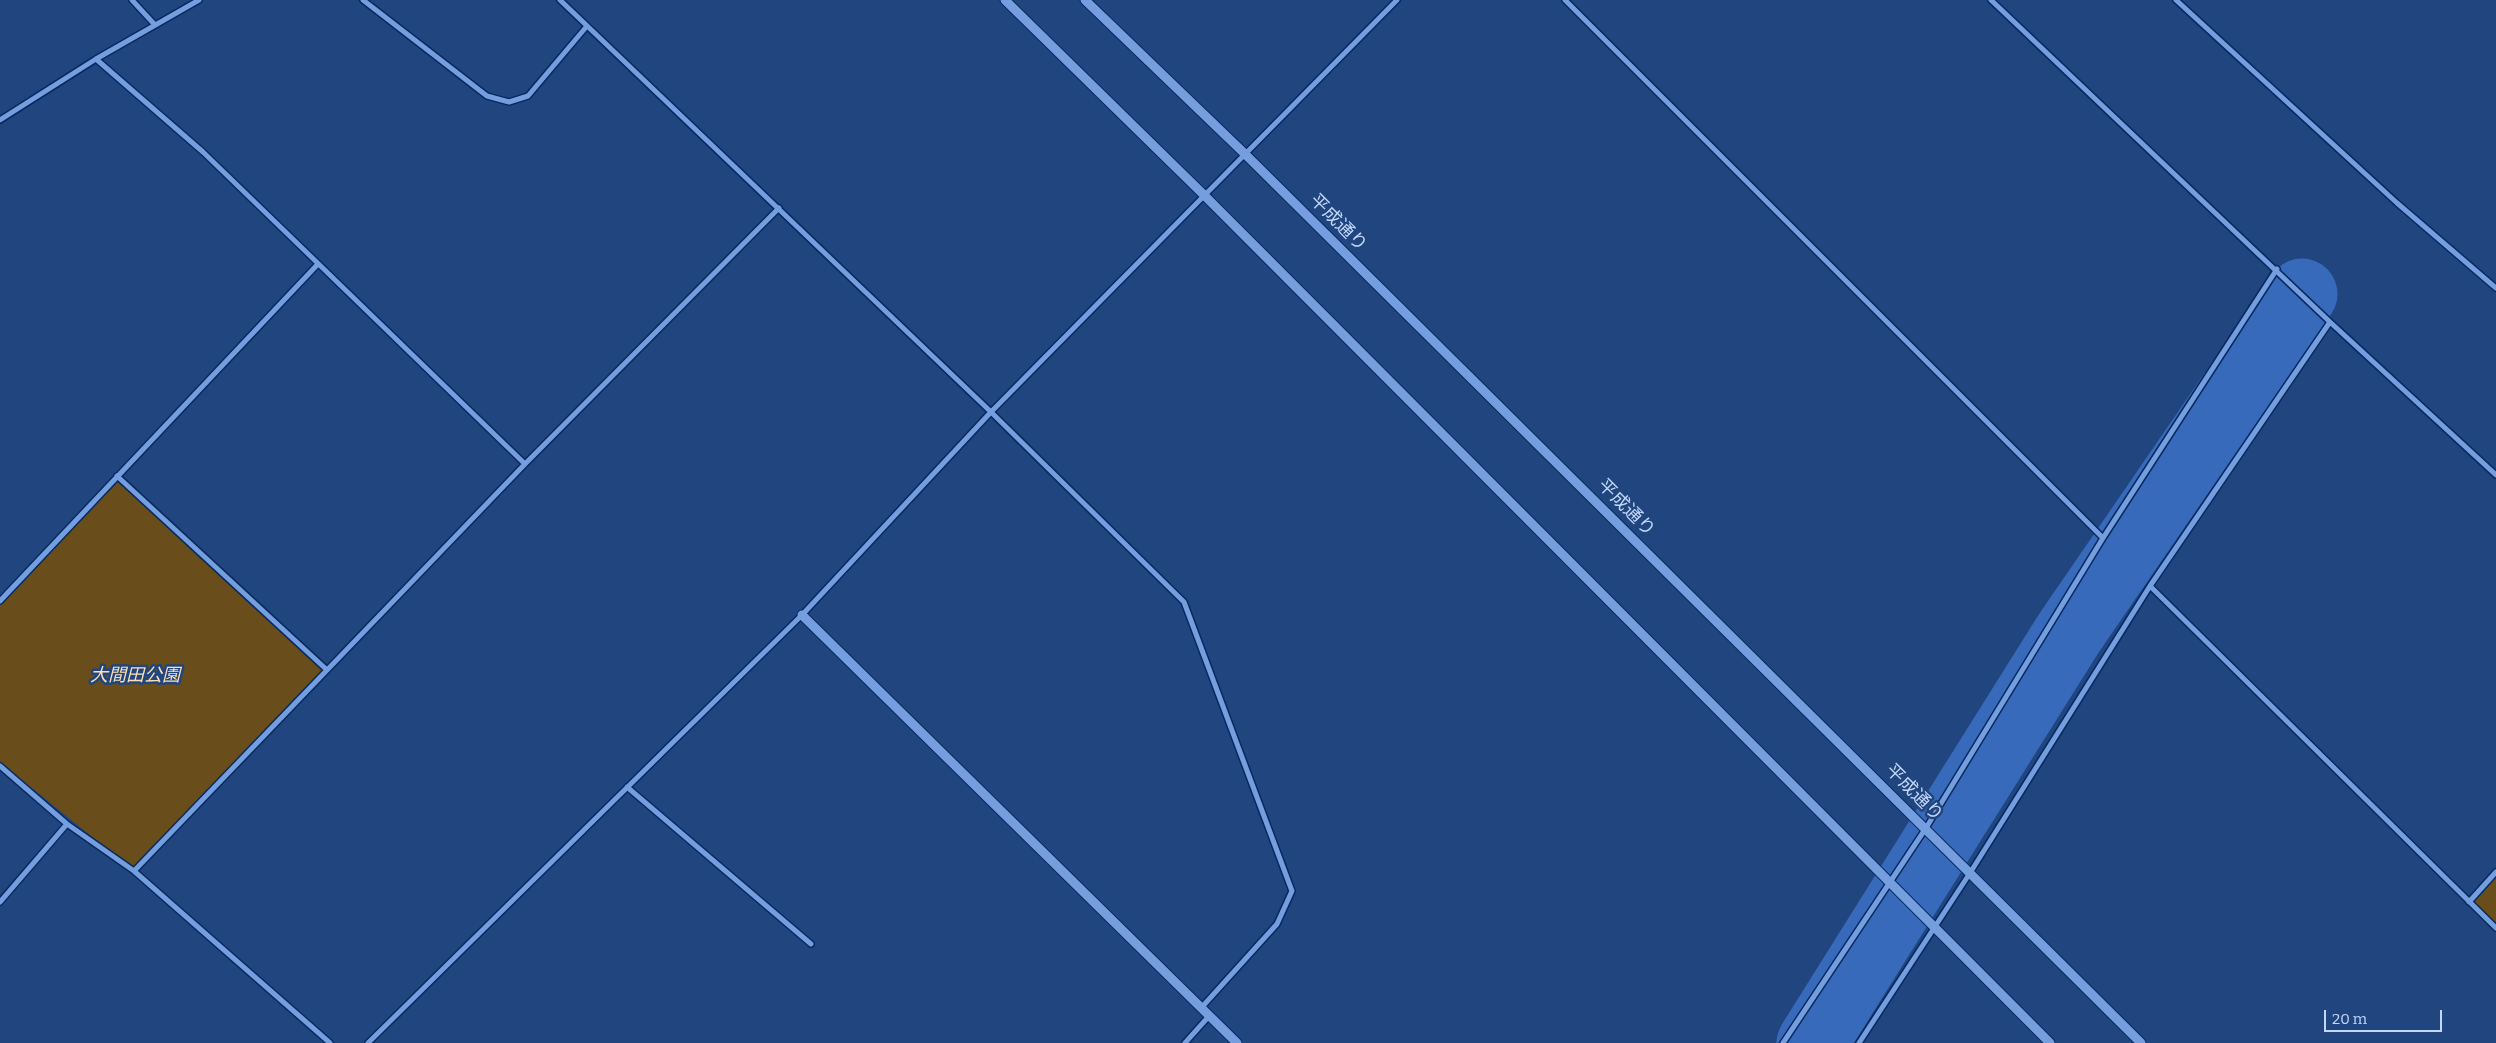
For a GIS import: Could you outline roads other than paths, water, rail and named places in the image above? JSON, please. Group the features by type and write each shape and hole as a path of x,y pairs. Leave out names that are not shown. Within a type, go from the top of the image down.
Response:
{"street":[{"path":"132,0 155,25"},
{"path":"0,120 96,59 199,0"},
{"path":"364,0 487,96 509,102 528,96 587,26"},
{"path":"560,0 992,412 1184,602 1292,891 1277,924 1202,1007"},
{"path":"1005,0 1204,195 1932,928 2050,1043"},
{"name":"平成通り","path":"1085,0 1245,154 2141,1043"},
{"path":"368,1043 802,615 992,412 1397,0"},
{"path":"1565,0 2103,538"},
{"path":"1991,0 2277,269 2330,322 2496,475"},
{"path":"2176,0 2398,203 2496,288"},
{"path":"96,59 203,152 525,464"},
{"path":"134,871 525,464 779,208"},
{"path":"0,601 318,264"},
{"path":"1783,1043 1888,882 1926,828 2103,538 2277,269"},
{"path":"1859,1043 1932,928 1970,874 2150,586 2330,322"},
{"path":"116,476 327,670"},
{"path":"2150,586 2496,928"},
{"path":"802,615 1237,1043"},
{"path":"0,766 67,824 134,871 330,1043"},
{"path":"626,787 811,944"},
{"path":"0,902 67,824"},
{"path":"2469,902 2496,872"},
{"path":"1185,1043 1210,1015"}],"waterway":[{"path":"1812,1043 2069,633 2302,294"}],"park label":[{"name":"大間田公園","path":"135,676"}]}
